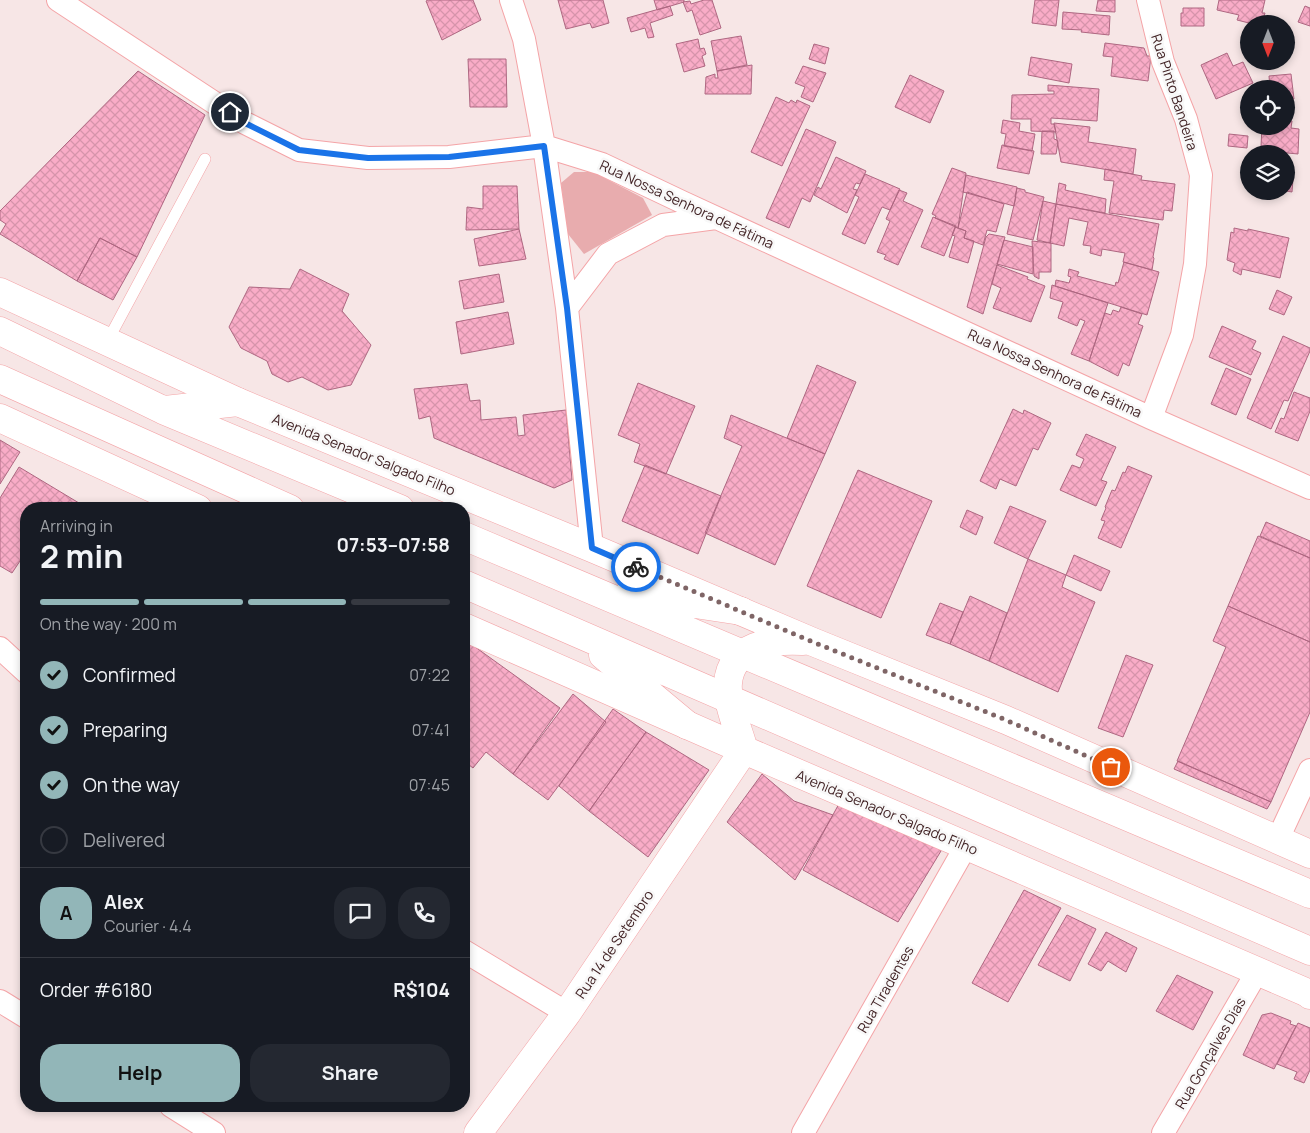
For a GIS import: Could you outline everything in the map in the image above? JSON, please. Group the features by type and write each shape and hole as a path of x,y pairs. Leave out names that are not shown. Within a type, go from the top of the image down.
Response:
{"street":[{"name":"Rua Nossa Senhora de Fátima","path":"58,0 245,123 299,150 368,158 449,157 544,146 602,164 1151,418 1310,488"},
{"path":"511,0 524,39 544,146 567,308 592,548"},
{"name":"Rua Pinto Bandeira","path":"1148,0 1163,62 1186,119 1201,175 1195,264 1182,334 1151,418"},
{"path":"567,308 608,254 663,224 716,218"},
{"name":"Avenida Senador Salgado Filho","path":"0,292 238,402 592,548 813,642 1006,720 1310,854"},
{"path":"0,331 163,410 383,502"},
{"path":"0,379 274,502"},
{"path":"163,410 238,402"},
{"path":"0,418 183,502"},
{"path":"209,474 235,502"},
{"path":"470,539 1310,894"},
{"path":"470,587 1310,951"},
{"path":"586,587 741,611"},
{"name":"Avenida Senador Salgado Filho","path":"470,630 1310,994"},
{"path":"578,634 687,725"},
{"path":"744,750 729,700 727,684 730,672 736,661 757,646 770,641 813,642"},
{"path":"0,648 20,666"},
{"name":"Rua 14 de Setembro","path":"478,1133 567,1014 744,750"},
{"path":"1277,841 1310,770"},
{"name":"Rua Tiradentes","path":"803,1133 966,846"},
{"path":"470,955 567,1014"},
{"name":"Rua Gonçalves Dias","path":"1163,1133 1257,972"},
{"path":"0,1001 20,1013"},
{"path":"181,1112 214,1133"}],"lane":[{"path":"107,342 205,159"}],"shaded area":[{"path":"574,172 593,172 643,198 652,215 584,254 568,234 561,183"}],"building":[{"path":"473,0 481,20 442,40 426,1"},
{"path":"558,0 603,0 609,23 592,28 590,23 566,29"},
{"path":"654,0 684,0 684,2 657,10"},
{"path":"712,0 721,28 700,35 692,10 687,12 683,2 690,1 691,4"},
{"path":"1035,0 1059,0 1056,26 1032,23"},
{"path":"1098,0 1115,0 1115,12 1096,11"},
{"path":"1219,0 1265,0 1262,13 1265,13 1264,15 1240,15 1240,21 1237,20 1239,15 1217,10"},
{"path":"670,6 673,15 650,23 654,37 648,38 645,28 631,32 627,18"},
{"path":"1305,6 1310,8 1310,26 1298,22"},
{"path":"1183,8 1204,8 1204,26 1181,26"},
{"path":"1063,12 1110,16 1109,35 1081,32 1082,30 1062,29"},
{"path":"741,36 747,65 717,71 711,41"},
{"path":"698,39 700,49 704,48 706,54 702,56 705,66 684,72 676,44"},
{"path":"1105,43 1144,48 1147,56 1151,56 1148,81 1111,76 1113,57 1103,56"},
{"path":"814,44 829,48 825,64 809,59"},
{"path":"1227,53 1233,66 1240,63 1240,70 1247,70 1252,80 1240,80 1240,89 1216,99 1201,65"},
{"path":"1031,57 1072,64 1069,83 1028,75"},
{"path":"468,59 506,59 507,107 470,107"},
{"path":"752,65 751,94 705,94 706,77 715,74 715,78 718,78 717,71"},
{"path":"803,66 826,73 813,102 801,97 805,87 795,83"},
{"path":"138,71 205,115 137,257 100,238 77,281 0,234 6,224 0,220 0,211"},
{"path":"1291,74 1292,80 1269,80 1269,76"},
{"path":"910,75 944,91 930,123 895,107"},
{"path":"1048,85 1099,89 1097,121 1051,118 1051,124 1054,124 1056,132 1031,131 1031,119 1011,119 1012,95 1054,94 1054,91 1048,91"},
{"path":"776,97 789,103 791,100 796,103 797,100 810,106 782,166 751,152"},
{"path":"1003,120 1020,123 1019,131 1035,134 1032,151 1004,146 1006,134 1001,133"},
{"path":"1054,123 1090,127 1088,142 1136,149 1133,174 1061,162"},
{"path":"1295,128 1299,129 1298,154 1295,154 1295,145 1261,145 1262,135 1295,135"},
{"path":"806,129 836,142 810,202 802,198 789,228 766,218"},
{"path":"1042,131 1054,131 1054,139 1058,143 1056,154 1041,154"},
{"path":"1229,134 1248,136 1247,145 1240,145 1240,147 1228,146"},
{"path":"1002,145 1034,151 1029,174 997,168"},
{"path":"836,157 866,171 860,184 856,183 853,189 857,190 847,213 814,195 818,187 821,189"},
{"path":"952,168 966,173 958,228 935,218 936,216 932,214"},
{"path":"1105,169 1142,176 1141,180 1175,184 1172,211 1164,210 1163,220 1109,213 1114,181 1104,180"},
{"path":"865,174 900,189 890,210 882,207 865,244 842,234 859,197 855,195"},
{"path":"966,175 1017,187 1014,206 963,192"},
{"path":"1059,183 1066,185 1065,190 1106,199 1105,213 1056,204"},
{"path":"483,186 517,186 519,229 466,230 467,207 483,209"},
{"path":"1017,188 1044,197 1033,240 1007,234"},
{"path":"899,190 907,193 903,201 923,210 898,265 884,259 886,255 877,252 890,221 886,219"},
{"path":"967,192 1004,204 996,232 987,230 983,245 964,238 966,231 958,228"},
{"path":"1043,201 1056,204 1050,243 1037,240"},
{"path":"1056,204 1159,224 1152,270 1123,262 1125,253 1102,249 1101,256 1090,253 1091,246 1083,245 1088,222 1069,218 1064,246 1050,243"},
{"path":"933,217 956,226 944,256 921,247"},
{"path":"955,227 966,231 964,238 974,241 968,263 949,257 955,236 952,235"},
{"path":"1234,228 1248,231 1248,229 1289,238 1280,278 1242,269 1241,275 1233,271 1235,263 1227,260 1231,232 1234,233"},
{"path":"519,229 526,259 479,266 474,239"},
{"path":"989,234 1005,237 983,314 967,307 986,237"},
{"path":"100,238 137,257 113,300 77,281"},
{"path":"1004,240 1033,247 1033,274 997,264"},
{"path":"1032,241 1051,243 1051,272 1039,272 1039,279 1034,276"},
{"path":"1124,262 1159,272 1147,315 1055,286 1056,280 1069,283 1071,277 1068,276 1069,269 1079,272 1077,276 1115,286 1116,282 1118,283"},
{"path":"997,265 1045,286 1031,322 993,308 1001,288 992,284"},
{"path":"300,269 349,294 342,311 371,345 351,385 328,390 302,377 288,382 272,374 267,361 241,348 229,327 249,287 290,289"},
{"path":"499,274 504,302 464,309 459,281"},
{"path":"1052,285 1108,303 1089,361 1071,354 1085,321 1080,319 1077,326 1058,318 1063,302 1050,298"},
{"path":"1277,290 1292,297 1284,315 1269,309"},
{"path":"1121,307 1142,314 1138,324 1143,326 1129,366 1123,363 1118,376 1089,361 1105,313 1111,315 1113,310 1119,312"},
{"path":"508,312 514,344 461,354 456,322"},
{"path":"1222,326 1256,341 1252,349 1261,353 1251,375 1209,357"},
{"path":"1283,336 1310,348 1310,351 1288,401 1284,400 1271,429 1247,418"},
{"path":"817,365 856,382 825,454 787,438"},
{"path":"1226,368 1251,379 1236,415 1211,404"},
{"path":"638,383 695,406 666,474 634,462 640,444 618,435"},
{"path":"467,384 470,401 480,400 481,420 516,417 518,436 525,435 523,415 566,410 572,480 554,488 434,438 430,416 419,419 414,389"},
{"path":"1294,392 1310,398 1310,411 1298,441 1275,432 1281,418 1284,419"},
{"path":"1013,409 1023,414 1024,410 1051,423 1038,450 1033,448 1016,486 1000,479 996,489 980,481"},
{"path":"731,415 825,454 775,565 705,533 742,446 724,438"},
{"path":"1086,434 1116,447 1101,480 1107,482 1096,506 1060,490 1072,465 1080,468 1084,459 1076,455"},
{"path":"0,440 20,452 0,484"},
{"path":"645,465 721,496 698,554 622,521"},
{"path":"1128,466 1152,476 1121,548 1098,538 1105,521 1101,520 1112,490 1115,491 1123,472 1125,473"},
{"path":"19,467 77,502 20,502 20,561 12,573 0,566 0,498"},
{"path":"858,470 932,501 881,618 807,586"},
{"path":"1010,506 1046,521 1028,559 994,543"},
{"path":"967,510 983,517 976,535 960,527"},
{"path":"1266,522 1310,541 1310,558 1260,536"},
{"path":"1258,536 1310,558 1310,642 1228,606"},
{"path":"1074,555 1110,571 1101,591 1066,575"},
{"path":"1028,559 1066,575 1062,587 1095,602 1058,692 989,661"},
{"path":"970,596 1007,613 989,661 950,644"},
{"path":"940,603 963,612 950,644 926,635"},
{"path":"1228,606 1310,642 1310,712 1271,802 1177,761 1226,647 1213,641"},
{"path":"471,644 560,708 513,774 486,752 473,768 470,766"},
{"path":"1126,655 1153,665 1123,737 1098,728"},
{"path":"573,694 606,722 548,800 513,774"},
{"path":"613,709 646,732 589,811 559,786"},
{"path":"646,732 709,770 648,857 589,811"},
{"path":"1178,761 1271,802 1267,809 1174,769"},
{"path":"762,774 794,801 833,815 795,880 727,822"},
{"path":"841,800 944,846 898,922 803,870"},
{"path":"1024,890 1061,908 1008,1002 972,983"},
{"path":"1067,915 1096,929 1070,981 1038,965"},
{"path":"1106,932 1137,948 1126,972 1108,961 1101,971 1088,964"},
{"path":"1177,975 1213,992 1193,1030 1156,1011"},
{"path":"1271,1013 1291,1021 1290,1024 1296,1026 1274,1069 1243,1055 1262,1015"},
{"path":"1298,1023 1310,1028 1310,1070 1304,1083 1294,1079 1297,1072 1277,1064"}],"way so far":[{"path":"636,567 813,642 1006,720 1111,767"}],"route":[{"path":"230,112 245,123 299,150 368,158 449,157 544,146 567,308 592,548 636,567"}]}
